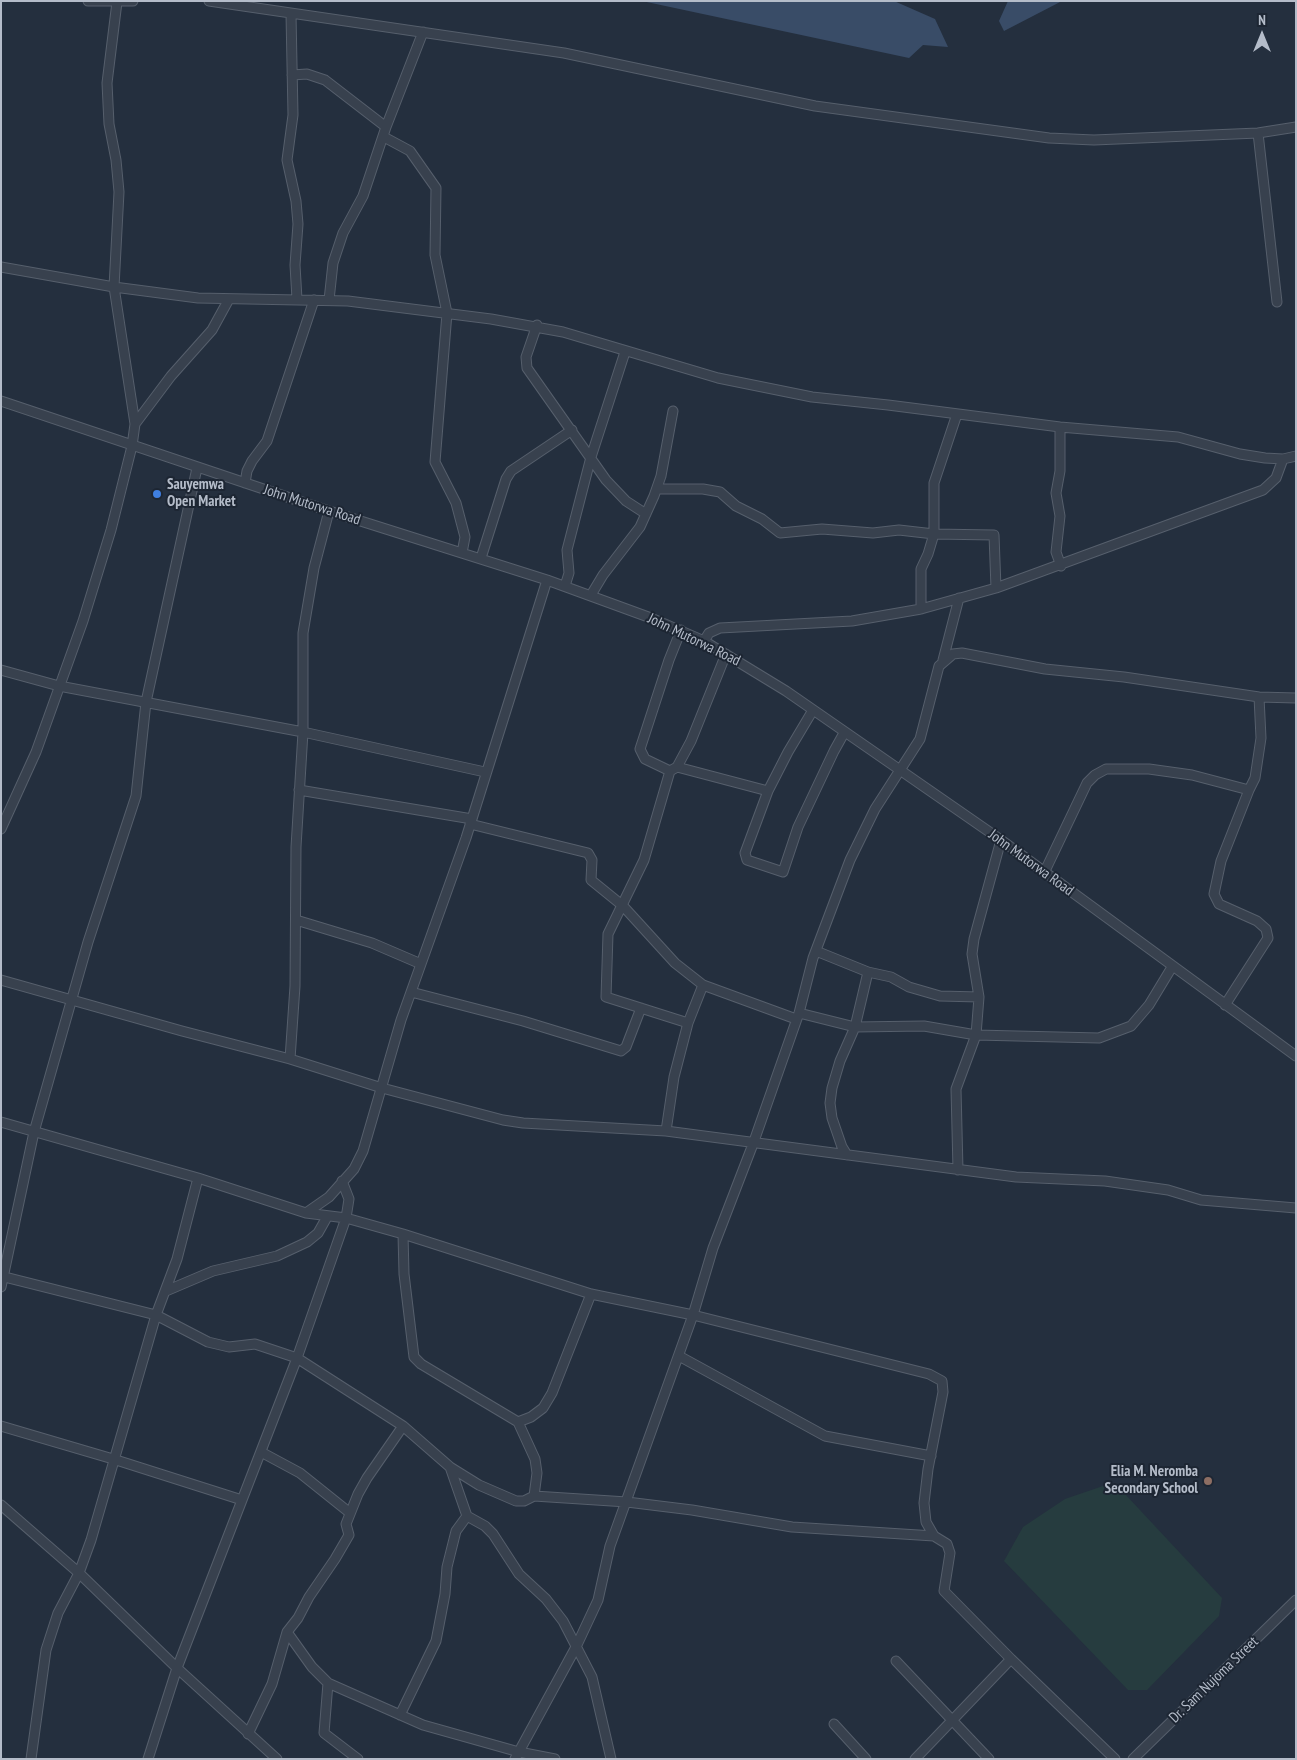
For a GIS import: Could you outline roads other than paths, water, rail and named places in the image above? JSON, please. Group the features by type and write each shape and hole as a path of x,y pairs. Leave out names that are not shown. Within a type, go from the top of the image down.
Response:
{"street":[{"path":"88,1 133,1"},
{"path":"209,1 564,53 815,106 1049,138 1094,140 1258,133 1296,127"},
{"path":"1,829 36,752 83,621 108,539 132,446 135,424 114,287 119,192 116,160 109,124 106,83 117,2"},
{"path":"291,14 293,115 286,160 296,201 298,224 294,265 297,299"},
{"path":"329,300 333,263 343,233 363,196 386,127 423,32"},
{"path":"292,75 307,74 325,80 386,127"},
{"path":"1258,133 1277,302"},
{"path":"384,137 410,150 435,183 437,193 435,255 447,313 435,462 456,504 465,537 462,553"},
{"path":"1,267 175,296 229,299 329,300 392,304 537,326 718,378 812,397 1060,427 1178,437 1240,454 1283,459 1296,456"},
{"path":"135,424 171,376 212,330 229,299"},
{"path":"245,483 246,471 268,441 314,300"},
{"path":"537,326 526,357 527,368 617,492 646,514"},
{"path":"565,586 569,573 567,550 591,458 624,352"},
{"name":"John Mutorwa Road","path":"1,401 196,468 565,586 682,630 753,669 814,710 1001,840 1296,1056"},
{"path":"591,595 646,514 658,489 673,411"},
{"path":"921,610 921,569 934,534 934,483 957,414"},
{"path":"1060,427 1060,471 1056,493 1060,516 1056,552 1060,566"},
{"path":"480,558 506,479 511,470 572,430"},
{"path":"704,642 709,633 725,627 834,623 921,610 996,588 1263,490 1276,478 1283,459"},
{"path":"1,1287 34,1132 88,942 136,796 146,702 196,468"},
{"path":"658,489 703,489 720,492 736,506 762,519 780,533 822,528 873,533 899,530 934,534 994,535 996,588"},
{"path":"290,1059 295,986 296,847 303,732 303,633 314,568 329,511"},
{"path":"306,1213 328,1197 354,1168 363,1151 411,992 471,822 485,772 547,580"},
{"path":"517,1755 576,1647 598,1600 610,1546 679,1356 713,1248 753,1144 797,1016 816,951 850,860 875,809 920,739 936,669 943,660 959,598"},
{"path":"682,630 669,660 640,749 646,759 673,769 768,791"},
{"path":"943,660 962,652 1044,669 1124,677 1259,697 1296,698"},
{"path":"688,1023 609,1000 605,994 608,934 644,860 673,769 691,741 726,654"},
{"path":"1,670 59,686 303,732 485,772"},
{"path":"1225,1005 1268,938 1266,929 1257,921 1219,904 1214,894 1220,867 1255,778 1262,738 1259,697"},
{"path":"814,710 788,752 768,791 745,857 751,862 783,872 798,827 844,732"},
{"path":"1044,872 1087,783 1095,775 1106,769 1149,769 1192,775 1249,790"},
{"path":"299,790 471,822 588,853 592,860 591,880 623,906 675,963 703,984 797,1016 855,1027 924,1026 976,1035 1099,1038 1111,1035 1130,1026 1149,1006 1172,967"},
{"path":"958,1170 956,1089 976,1035 979,996 972,954 974,939 1001,840"},
{"path":"296,920 365,940 421,964"},
{"path":"816,951 868,972 891,977 909,987 940,996 979,996"},
{"path":"847,1154 838,1138 830,1103 840,1061 855,1027 868,972"},
{"path":"1,980 290,1059 382,1088 483,1115 523,1123 666,1131 1016,1178 1105,1181 1168,1190 1201,1200 1296,1208"},
{"path":"666,1131 674,1077 688,1023 703,984"},
{"path":"411,992 523,1021 621,1051 626,1047 641,1008"},
{"path":"1,1122 198,1178 306,1213 346,1218 403,1234 591,1294 693,1315 929,1374 942,1382 943,1392 924,1503 926,1522 934,1536"},
{"path":"31,1759 46,1650 61,1607 79,1573 156,1316 166,1291 198,1178"},
{"path":"148,1759 177,1668 262,1452 346,1218 349,1198 342,1181"},
{"path":"166,1291 213,1272 277,1256 308,1242 318,1233 327,1217"},
{"path":"403,1234 404,1274 414,1357 421,1364 518,1422 535,1459 537,1473 534,1496"},
{"path":"2,1276 156,1316 208,1342 229,1347 255,1344 297,1358 403,1426 450,1467 479,1486 516,1501 524,1501 534,1496 627,1502 692,1510 792,1527 934,1536 947,1544 950,1553 944,1591 1114,1759"},
{"path":"518,1422 531,1417 542,1408 552,1393 591,1294"},
{"path":"679,1356 825,1436 931,1456"},
{"path":"1,1426 114,1459 242,1500"},
{"path":"248,1734 272,1684 287,1632 335,1559 348,1535 346,1524 367,1478 403,1426"},
{"path":"262,1452 300,1474 350,1513"},
{"path":"450,1467 467,1516 485,1526 493,1534 519,1574 546,1599 563,1621 592,1677 611,1759"},
{"path":"1,1505 79,1573 177,1668 276,1759"},
{"path":"400,1715 436,1641 448,1560 456,1530 467,1516"},
{"name":"Dr. Sam Nujoma Street","path":"1133,1759 1296,1600"},
{"path":"287,1632 312,1667 328,1683 423,1725 517,1755 555,1759"},
{"path":"914,1759 1011,1659"},
{"path":"896,1661 954,1719 989,1759"},
{"path":"328,1683 324,1733 358,1759"},
{"path":"834,1724 866,1759"}],"water":[{"path":"642,1 894,1 935,19 948,47 923,45 909,58"},
{"path":"1008,1 1062,1 1004,31 999,21"}],"place":[{"name":"Sauyemwa Open Market","path":"157,494"},
{"name":"Elia M. Neromba Secondary School","path":"1208,1481"}]}
